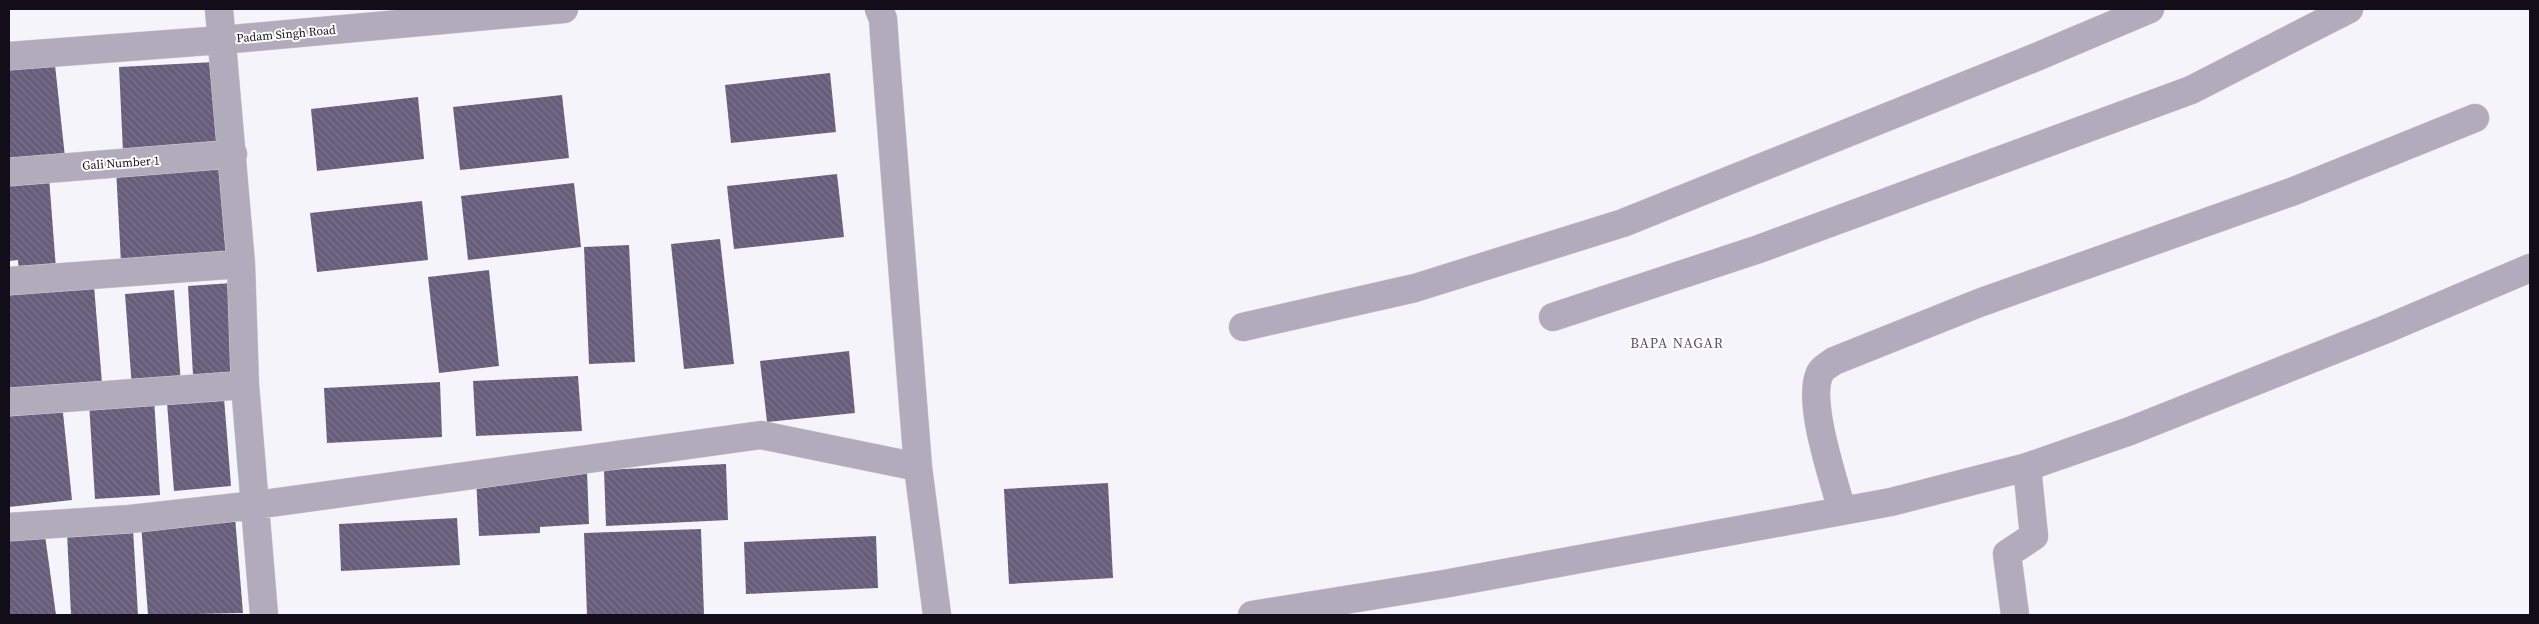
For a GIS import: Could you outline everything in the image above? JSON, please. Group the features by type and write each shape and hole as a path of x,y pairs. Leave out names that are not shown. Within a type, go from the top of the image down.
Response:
{"street":[{"path":"220,9 242,264 245,385 264,615"},
{"name":"Padam Singh Road","path":"9,56 222,40 564,9"},
{"path":"879,9 884,39 918,468 937,615"},
{"path":"1242,327 1415,288 1623,223 1989,77 2150,9"},
{"path":"1553,317 1760,249 2191,90 2349,9"},
{"path":"1842,511 1818,415 1815,388 1820,372 1834,361 1978,303 2294,191 2475,118"},
{"name":"Gali Number 1","path":"9,172 232,154"},
{"path":"9,281 242,264"},
{"path":"1252,615 1444,584 1842,511 1938,491 2027,467 2130,431 2237,390 2530,268"},
{"path":"9,402 245,385"},
{"path":"9,527 130,519 256,505 761,435 918,468"},
{"path":"2015,615 2007,554 2034,536 2027,467"}],"building":[{"path":"215,62 219,148 123,152 119,67"},
{"path":"55,65 65,157 9,163 9,70"},
{"path":"830,73 836,132 731,143 725,85"},
{"path":"562,95 569,158 460,170 453,107"},
{"path":"418,97 424,159 317,171 311,109"},
{"path":"222,161 227,256 121,263 116,168"},
{"path":"837,174 844,237 734,249 727,186"},
{"path":"49,177 56,269 19,272 18,260 9,261 9,180"},
{"path":"574,183 581,247 468,260 461,196"},
{"path":"422,201 428,260 317,272 310,213"},
{"path":"720,239 734,364 684,369 671,244"},
{"path":"629,245 635,362 589,364 584,247"},
{"path":"489,270 499,366 439,373 428,277"},
{"path":"232,283 236,372 193,375 188,286"},
{"path":"94,286 102,383 9,392 9,294"},
{"path":"174,290 181,384 132,388 125,294"},
{"path":"849,351 855,413 767,422 760,361"},
{"path":"578,376 582,431 476,436 473,381"},
{"path":"440,382 442,437 327,443 324,388"},
{"path":"154,398 160,495 95,499 89,403"},
{"path":"224,398 231,486 174,491 167,403"},
{"path":"62,403 72,500 9,507 9,409"},
{"path":"726,464 728,520 606,526 604,470"},
{"path":"587,471 589,524 540,527 540,533 479,536 476,477"},
{"path":"1108,483 1113,578 1009,584 1004,489"},
{"path":"235,517 243,613 148,615 141,524"},
{"path":"457,518 460,565 341,571 339,524"},
{"path":"44,528 56,615 9,615 9,533"},
{"path":"133,529 138,615 71,615 67,533"},
{"path":"701,529 704,615 587,615 584,533"},
{"path":"876,536 878,588 746,594 744,542"}],"district":[{"name":"BAPA NAGAR","path":"1677,343"}]}
